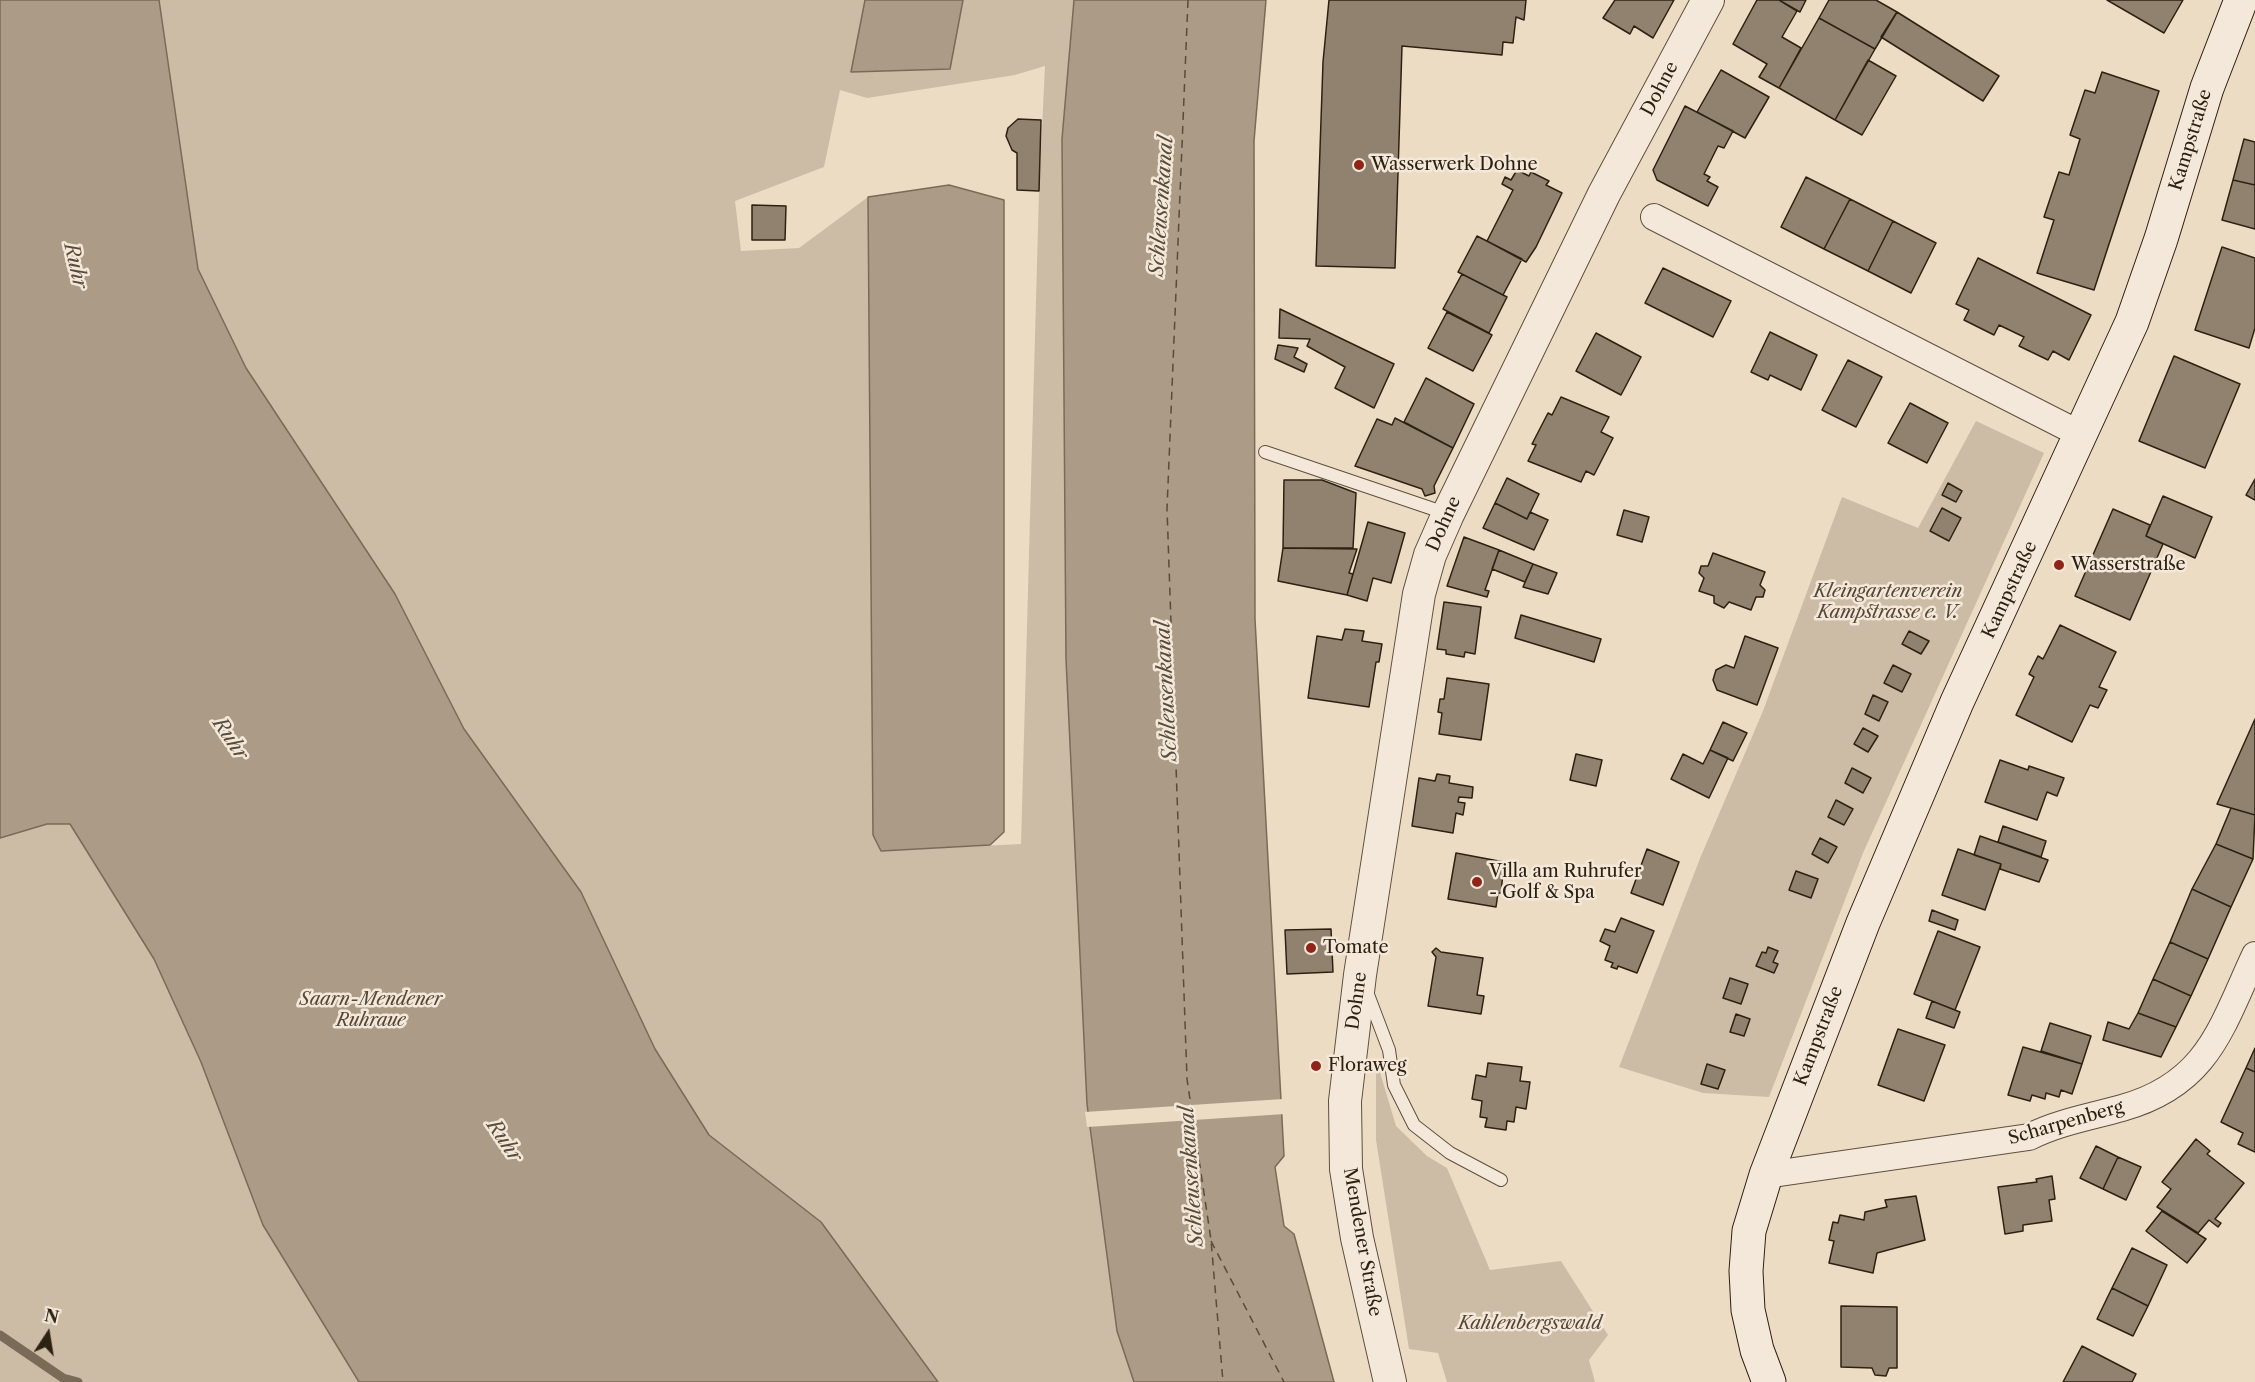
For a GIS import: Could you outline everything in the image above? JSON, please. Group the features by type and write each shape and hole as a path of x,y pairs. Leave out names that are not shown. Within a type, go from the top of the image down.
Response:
{"main road":[{"name":"Kampstraße","path":"1769,1382 1757,1350 1748,1310 1746,1271 1749,1231 1766,1174 1867,912 1957,702 2082,435 2132,322 2161,239 2207,88 2241,0"}],"street":[{"name":"Dohne","path":"1345,1101 1360,975 1419,594 1430,555 1604,194 1708,0"},
{"path":"1654,217 2082,435"},
{"name":"Scharpenberg","path":"1766,1174 2029,1137 2052,1125 2124,1108 2190,1074 2212,1047 2255,955"},
{"name":"Mendener Straße","path":"1345,1101 1346,1169 1357,1238 1390,1382"}],"lane":[{"path":"1265,452 1448,514"},
{"path":"1360,975 1389,1050 1394,1085 1413,1125 1450,1153 1501,1180"}],"green space":[{"name":"Saarn-Mendener Ruhraue","path":"0,0 1074,0 1062,139 1134,1382 0,1382","holes":["1045,66 1039,191 1021,844 881,851 873,835 868,197 799,248 741,251 735,201 824,167 840,90 867,98 1015,75"]},
{"name":"Kleingartenverein Kampstrasse e. V.","path":"1976,421 2044,453 1863,853 1769,1097 1703,1093 1619,1067 1701,856 1763,711 1842,497 1918,528"},
{"name":"Kahlenbergswald","path":"1376,1059 1396,1126 1427,1156 1447,1168 1490,1270 1561,1261 1608,1335 1589,1360 1595,1382 1447,1382 1438,1353 1409,1349 1376,1140"}],"water":[{"name":"Ruhr","path":"0,0 159,0 198,269 246,368 395,594 464,729 581,892 655,1049 709,1135 821,1222 938,1382 359,1382 263,1225 201,1062 154,959 70,824 47,824 0,838"},
{"path":"865,0 963,0 950,69 851,72"},
{"name":"Schleusenkanal","path":"1074,0 1266,0 1254,141 1255,619 1284,1156 1275,1167 1284,1226 1294,1234 1334,1382 1134,1382 1117,1331 1087,1104 1066,659 1062,139"},
{"path":"949,185 1004,200 1004,832 990,845 881,851 873,835 868,197"}],"pier":[{"path":"1283,1099 1285,1114 1087,1127 1085,1112"}],"building":[{"name":"Wasserwerk Dohne","path":"1329,0 1526,0 1524,20 1516,17 1513,43 1503,42 1502,55 1402,46 1395,268 1316,266 1323,62"},
{"path":"1615,0 1674,0 1653,38 1634,26 1630,34 1603,18"},
{"path":"1757,0 1779,0 1797,11 1782,37 1801,48 1779,88 1759,77 1767,64 1733,44"},
{"path":"1779,0 1806,0 1800,12"},
{"path":"1829,0 1876,0 1897,12 1875,49 1819,18"},
{"path":"2107,0 2183,0 2164,33"},
{"path":"1897,12 1999,76 1983,101 1881,37"},
{"path":"1819,18 1875,49 1835,120 1779,88"},
{"path":"1868,60 1896,76 1862,135 1835,120"},
{"path":"1721,70 1769,97 1745,138 1697,112"},
{"path":"2102,72 2159,91 2094,290 2037,273 2054,220 2044,217 2059,172 2069,175 2080,139 2070,135 2085,90 2095,93"},
{"path":"1685,106 1733,131 1724,148 1718,146 1704,174 1710,177 1707,181 1718,187 1708,206 1657,180 1653,170"},
{"path":"1018,119 1041,120 1039,191 1017,190 1017,153 1012,150 1006,136 1008,128"},
{"path":"2244,139 2255,142 2255,185 2233,180"},
{"path":"1517,170 1529,176 1531,172 1549,181 1546,185 1562,193 1536,247 1526,262 1487,241 1513,190 1502,184 1505,177 1511,180"},
{"path":"1806,177 1850,199 1824,249 1781,227"},
{"path":"2233,180 2255,185 2255,229 2222,220"},
{"path":"1850,199 1893,221 1868,271 1824,249"},
{"path":"752,205 786,206 785,240 752,240"},
{"path":"1893,221 1936,243 1911,293 1868,271"},
{"path":"1477,236 1522,259 1503,295 1458,272"},
{"path":"2222,247 2255,258 2255,328 2249,348 2195,330"},
{"path":"1978,258 2091,315 2069,360 2053,351 2048,360 2019,346 2024,337 1999,325 1994,335 1964,320 1969,310 1956,304"},
{"path":"1663,268 1731,301 1713,337 1645,303"},
{"path":"1462,274 1507,297 1489,333 1443,309"},
{"path":"1280,309 1394,364 1374,408 1335,388 1345,367 1307,346 1310,339 1279,338"},
{"path":"1447,312 1492,335 1473,371 1428,348"},
{"path":"1770,332 1817,355 1801,390 1770,375 1768,380 1751,372"},
{"path":"1596,333 1641,357 1621,395 1576,371"},
{"path":"1278,345 1298,348 1294,357 1307,364 1304,372 1275,359"},
{"path":"2174,356 2240,384 2205,468 2139,441"},
{"path":"1848,360 1882,377 1856,427 1822,410"},
{"path":"1426,378 1474,404 1453,448 1404,422"},
{"path":"1561,397 1609,417 1601,432 1613,438 1594,475 1586,471 1581,482 1528,461 1536,445 1532,444 1548,413 1552,415"},
{"path":"1910,403 1948,423 1927,463 1888,443"},
{"path":"1395,418 1453,448 1434,486 1435,493 1425,496 1422,489 1355,466 1377,419 1392,425"},
{"path":"1507,478 1539,494 1527,519 1495,503"},
{"path":"2255,479 2255,500 2246,495"},
{"path":"1284,480 1322,480 1356,493 1353,548 1283,548"},
{"path":"1948,483 1962,491 1956,502 1942,495"},
{"path":"2163,496 2212,517 2195,558 2146,536"},
{"path":"1495,503 1527,519 1530,512 1548,520 1534,550 1483,528"},
{"path":"1942,508 1961,518 1949,541 1930,531"},
{"path":"2113,509 2150,525 2146,536 2163,544 2130,620 2075,596"},
{"path":"1624,510 1649,517 1642,542 1617,535"},
{"path":"1368,522 1405,533 1391,583 1373,578 1367,601 1347,595"},
{"path":"1464,537 1499,550 1485,590 1489,591 1487,597 1447,586"},
{"path":"1283,548 1357,549 1349,573 1353,574 1347,595 1278,581"},
{"path":"1499,550 1533,564 1525,582 1492,569"},
{"path":"1713,553 1765,572 1760,585 1765,590 1763,597 1756,597 1751,610 1729,602 1724,608 1714,603 1714,596 1699,591 1704,578 1699,573 1701,566 1708,566"},
{"path":"1533,564 1557,573 1548,594 1523,587"},
{"path":"1444,602 1481,607 1475,654 1465,652 1464,657 1446,654 1446,650 1437,649"},
{"path":"1521,615 1601,639 1594,662 1515,638"},
{"path":"2060,625 2116,652 2099,687 2107,690 2098,708 2090,705 2072,742 2016,715 2034,677 2029,674 2038,656 2043,659"},
{"path":"1345,629 1364,631 1362,641 1382,644 1379,662 1376,662 1369,707 1308,698 1317,636 1342,640"},
{"path":"1909,631 1929,641 1921,654 1902,644"},
{"path":"1745,636 1778,648 1757,705 1717,690 1713,680 1716,670 1726,665 1734,668"},
{"path":"1893,665 1911,674 1902,692 1884,683"},
{"path":"1447,678 1489,684 1481,740 1439,734 1442,713 1438,712 1440,699 1444,699"},
{"path":"1873,695 1888,702 1879,721 1865,714"},
{"path":"2255,719 2255,815 2217,804"},
{"path":"1723,722 1747,733 1733,761 1710,750"},
{"path":"1863,728 1878,736 1868,752 1854,744"},
{"path":"1710,750 1728,758 1709,798 1671,779 1683,754 1703,764"},
{"path":"1576,754 1602,760 1596,786 1570,780"},
{"path":"2000,760 2028,770 2029,766 2064,778 2057,796 2047,792 2037,820 1985,802"},
{"path":"1852,768 1871,778 1863,793 1845,783"},
{"path":"1437,774 1450,776 1449,783 1473,787 1472,798 1459,797 1458,802 1465,803 1463,815 1456,813 1453,833 1412,826 1419,778 1435,781"},
{"path":"1836,800 1853,809 1844,825 1828,817"},
{"path":"2231,808 2255,815 2253,859 2216,844"},
{"path":"2003,826 2046,841 2041,857 1998,842"},
{"path":"1980,836 2048,860 2039,882 2000,869 2001,864 1974,855"},
{"path":"1820,838 1837,847 1828,863 1812,854"},
{"path":"2216,844 2253,859 2231,907 2192,889"},
{"path":"1647,849 1679,862 1663,905 1631,893"},
{"path":"1958,849 2001,864 1985,910 1942,895"},
{"name":"Villa am Ruhrufer - Golf & Spa","path":"1456,853 1504,862 1501,893 1498,893 1496,907 1448,899"},
{"path":"1796,871 1818,879 1811,898 1789,890"},
{"path":"2192,889 2231,907 2208,959 2170,942"},
{"path":"1932,910 1958,920 1955,930 1929,921"},
{"path":"1621,918 1654,931 1637,973 1618,966 1617,969 1611,967 1613,963 1605,960 1610,946 1600,941 1605,929 1615,932"},
{"path":"1331,929 1333,972 1287,974 1285,930"},
{"path":"1938,931 1980,947 1955,1010 1914,994"},
{"path":"2170,942 2208,959 2191,996 2153,979"},
{"path":"1768,947 1778,951 1773,962 1778,964 1774,973 1756,966 1762,952 1766,953"},
{"path":"1436,948 1441,952 1483,958 1477,995 1484,996 1481,1014 1428,1006 1436,957 1432,952"},
{"path":"1730,978 1748,984 1741,1004 1723,998"},
{"path":"2153,979 2191,996 2176,1027 2138,1013"},
{"path":"1932,1001 1960,1012 1954,1028 1926,1018"},
{"path":"2138,1013 2176,1027 2161,1057 2103,1040 2108,1022 2129,1029"},
{"path":"1736,1014 1750,1019 1744,1036 1730,1032"},
{"path":"2050,1023 2091,1036 2082,1064 2041,1051"},
{"path":"1898,1029 1945,1045 1924,1101 1878,1085"},
{"path":"2023,1047 2082,1064 2072,1094 2061,1090 2059,1097 2046,1093 2045,1099 2032,1095 2030,1101 2008,1095"},
{"path":"2255,1048 2255,1072 2246,1068"},
{"path":"1488,1063 1522,1067 1520,1081 1530,1082 1526,1109 1516,1107 1514,1122 1507,1121 1506,1130 1485,1127 1487,1118 1480,1117 1482,1101 1472,1099 1476,1075 1486,1077"},
{"path":"1707,1064 1725,1070 1718,1089 1701,1084"},
{"path":"2246,1068 2255,1072 2255,1152 2238,1144 2243,1133 2221,1122"},
{"path":"2196,1139 2210,1151 2207,1154 2244,1183 2215,1219 2221,1223 2218,1227 2209,1220 2198,1233 2157,1207 2171,1189 2162,1182"},
{"path":"2096,1146 2118,1157 2103,1189 2080,1178"},
{"path":"2118,1157 2141,1167 2126,1200 2103,1189"},
{"path":"2052,1176 2055,1199 2049,1200 2052,1221 2023,1225 2023,1231 2005,1234 1998,1187 2037,1182 2036,1179"},
{"path":"1916,1196 1925,1240 1877,1253 1873,1273 1829,1263 1834,1241 1829,1240 1833,1222 1838,1223 1840,1215 1864,1220 1865,1212 1887,1207 1885,1200"},
{"path":"2162,1211 2206,1239 2187,1263 2146,1231"},
{"path":"2132,1248 2167,1265 2148,1306 2112,1288"},
{"path":"2112,1288 2148,1306 2133,1336 2097,1319"},
{"path":"1841,1306 1897,1307 1897,1368 1889,1368 1886,1376 1875,1375 1872,1368 1841,1367"},
{"path":"2082,1346 2136,1374 2132,1382 2063,1382"}],"waterway":[{"path":"0,1335 63,1378 78,1382"}],"ferry route":[{"path":"1188,0 1167,509 1187,1079 1211,1240 1223,1382"},
{"path":"1211,1241 1284,1382"}],"place":[{"name":"Wasserwerk Dohne","path":"1359,165"},
{"name":"Wasserstraße","path":"2059,565"},
{"name":"Villa am Ruhrufer - Golf & Spa","path":"1477,882"},
{"name":"Tomate","path":"1311,948"},
{"name":"Floraweg","path":"1316,1066"}]}
